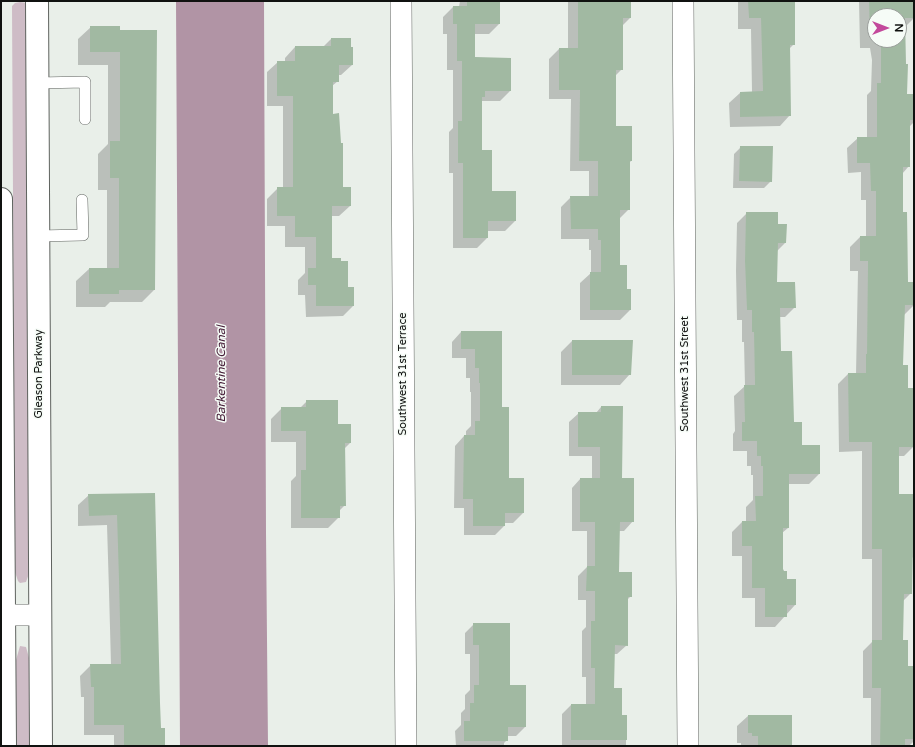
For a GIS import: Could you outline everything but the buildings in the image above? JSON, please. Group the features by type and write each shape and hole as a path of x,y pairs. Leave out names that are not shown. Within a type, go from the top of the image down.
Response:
{"main road":[{"name":"Gleason Parkway","path":"37,1 41,746"},
{"path":"1,199 5,746"}],"street":[{"name":"Southwest 31st Terrace","path":"401,1 406,746"},
{"name":"Southwest 31st Street","path":"683,1 688,746"},
{"path":"3,615 40,615"}],"lane":[{"path":"38,83 85,82 85,119"},
{"path":"38,236 83,235 82,200"}],"shaded area":[{"path":"15,3 27,3 32,565 26,582 20,583 15,572 12,6"},
{"path":"20,646 26,647 33,672 34,746 16,746 16,660"}],"water":[{"name":"Barkentine Canal","path":"176,1 264,1 268,746 180,746"}]}
